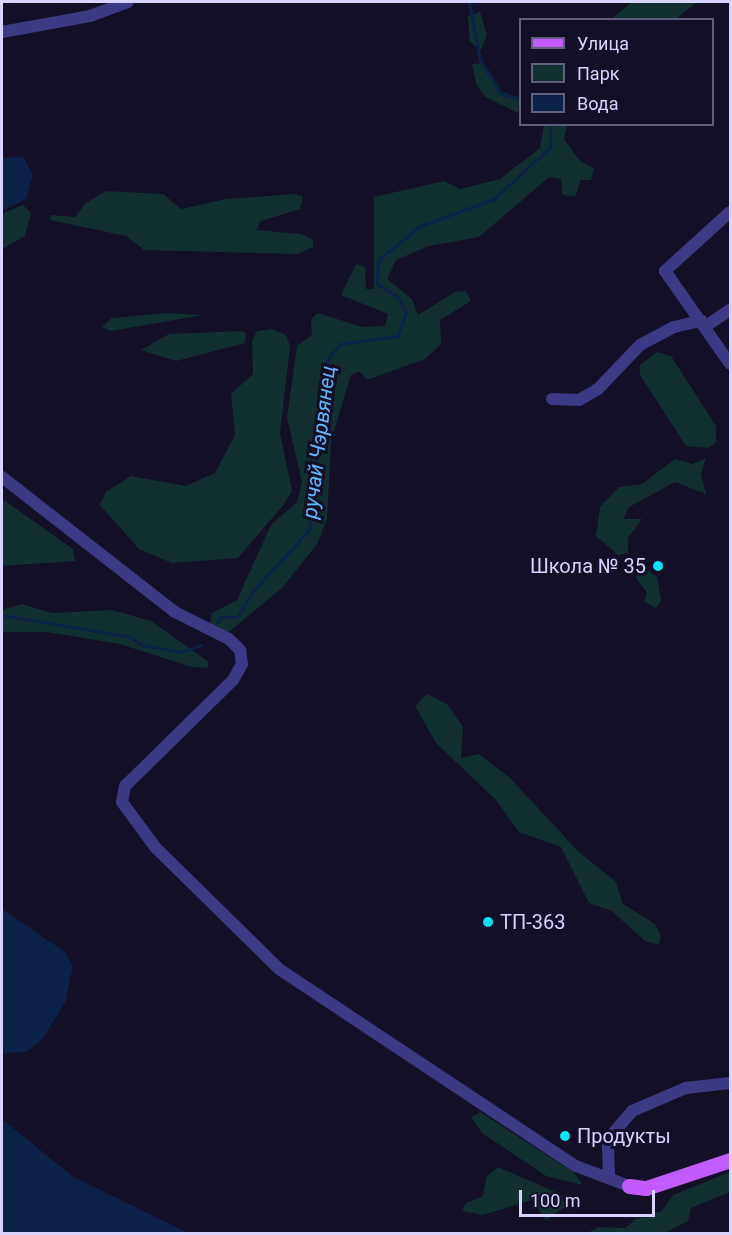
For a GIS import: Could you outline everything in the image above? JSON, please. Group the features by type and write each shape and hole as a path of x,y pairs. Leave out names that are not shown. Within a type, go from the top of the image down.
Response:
{"main road":[{"path":"629,1186 646,1188 730,1160"}],"street":[{"path":"2,32 90,16 128,2"},
{"path":"730,213 665,271 730,364"},
{"path":"552,399 579,400 598,389 640,345 674,327 703,323 730,310"},
{"path":"2,477 175,612 230,639 240,650 242,664 233,681 125,786 123,802 149,840 279,969 576,1166 609,1176 629,1186"},
{"path":"609,1176 608,1139 632,1111 686,1088 730,1083"}],"green space":[{"path":"632,2 697,2 677,18 612,18"},
{"path":"480,12 487,35 481,50 470,42 468,16"},
{"path":"484,63 502,92 519,98 518,113 485,97 476,84 472,64"},
{"path":"544,126 567,126 564,139 579,160 594,169 591,180 581,180 575,197 562,194 561,179 549,177 479,237 429,246 396,260 387,279 412,299 418,315 455,292 466,291 471,301 440,320 441,344 425,359 367,380 359,371 351,375 331,441 327,519 317,544 283,587 224,636 210,624 212,613 237,600 271,525 297,502 302,482 287,418 297,346 312,335 311,319 318,313 362,327 385,326 388,314 341,295 356,264 365,267 366,289 374,289 374,197 444,181 460,189 500,179 540,148"},
{"path":"107,191 163,194 181,209 226,199 295,194 303,197 300,209 261,221 256,230 301,234 313,240 313,247 297,254 144,250 126,236 50,220 51,215 75,217 86,203"},
{"path":"23,205 31,213 25,236 2,249 2,214"},
{"path":"167,313 203,315 111,331 102,327 112,318"},
{"path":"272,329 286,335 290,346 280,433 292,491 284,504 238,558 172,563 139,549 100,505 106,492 131,476 186,486 215,473 235,435 231,394 253,374 252,341 257,331"},
{"path":"240,331 246,333 245,343 176,361 141,350 169,334"},
{"path":"657,352 671,356 716,426 716,442 708,448 686,446 640,375 640,365"},
{"path":"706,458 701,474 706,494 675,482 629,507 623,519 642,519 628,538 628,553 618,555 596,536 600,507 619,487 642,484 675,459 693,464"},
{"path":"2,499 73,549 75,561 2,566"},
{"path":"641,565 657,577 661,600 656,608 644,602 647,593 636,578"},
{"path":"22,604 52,613 112,610 151,621 209,662 207,668 192,667 120,644 46,632 2,632 2,610"},
{"path":"427,694 447,704 463,727 461,758 479,754 509,777 579,852 616,882 623,904 655,924 661,936 659,945 645,941 612,911 589,903 561,847 519,832 496,800 436,743 415,706"},
{"path":"480,1112 573,1172 583,1185 546,1176 482,1133 471,1117"},
{"path":"498,1167 560,1194 566,1206 546,1220 532,1200 483,1215 462,1211 466,1203 483,1196 487,1176"},
{"path":"730,1172 730,1192 691,1208 688,1221 665,1233 588,1233 598,1227 625,1228 636,1219 662,1211 673,1195"}],"water":[{"path":"23,157 33,175 26,199 2,211 2,158"},
{"path":"2,909 65,952 73,966 65,1003 42,1039 26,1052 2,1053"},
{"path":"2,1119 72,1176 188,1233 2,1233"}],"waterway":[{"name":"ручай Чэрвянец","path":"469,2 480,60 500,93 519,100"},
{"name":"ручай Чэрвянец","path":"214,628 220,617 237,617 253,591 309,530 327,360 340,344 397,336 406,313 398,297 377,284 378,260 420,226 494,199 550,147 550,126"},
{"name":"ручай Чэрвянец","path":"2,615 131,637 142,645 181,652 201,645"}],"place":[{"name":"Школа № 35","path":"658,566"},
{"name":"ТП-363","path":"488,922"},
{"name":"Продукты","path":"565,1136"}]}
